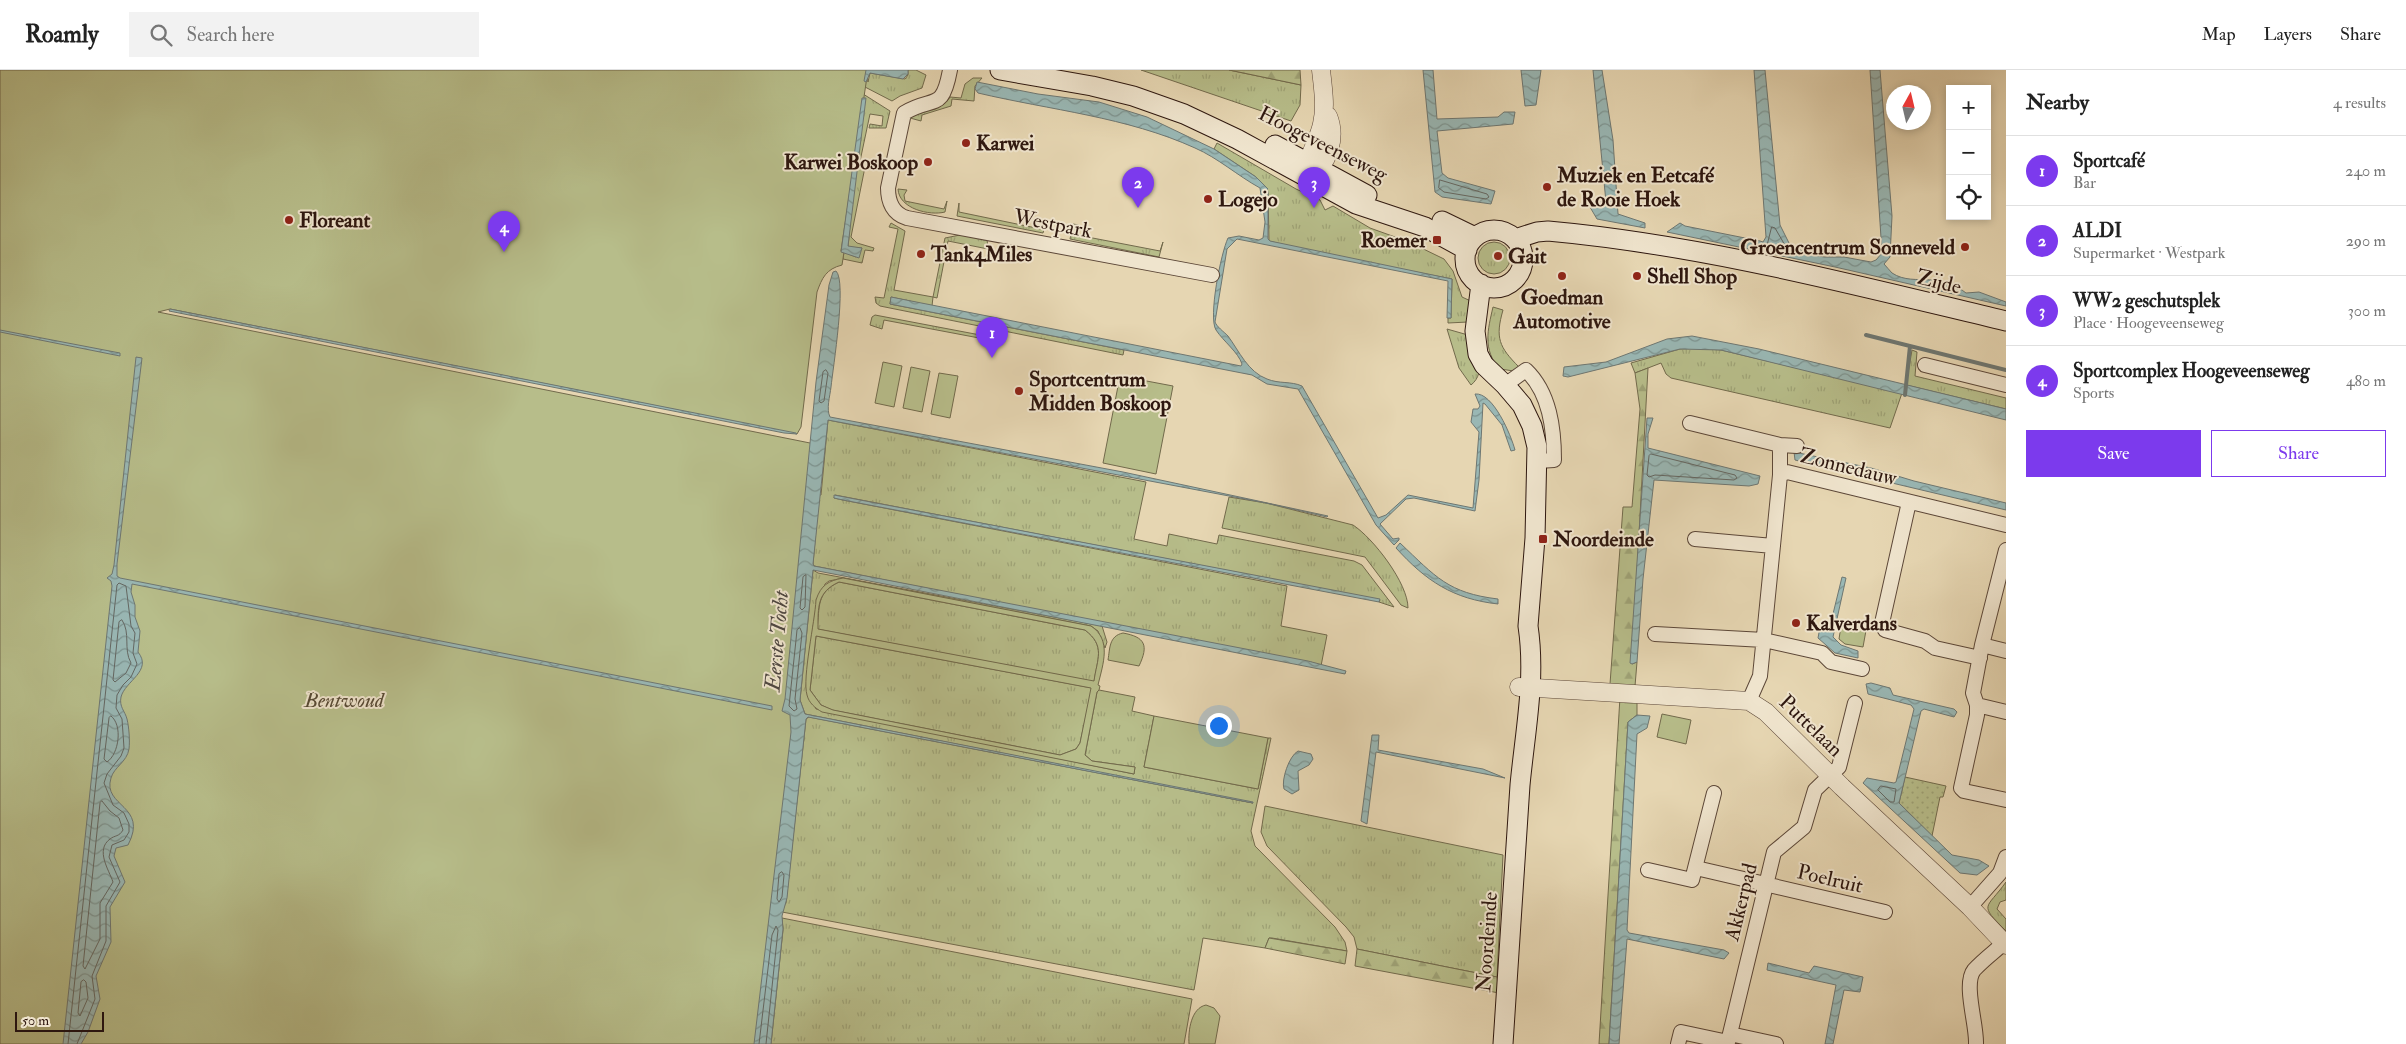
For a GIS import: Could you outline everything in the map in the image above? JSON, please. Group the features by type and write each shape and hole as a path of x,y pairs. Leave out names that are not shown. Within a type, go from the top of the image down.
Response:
{"main road":[{"name":"Hoogeveenseweg","path":"1000,70 1092,86 1133,96 1184,114 1370,197 1440,220 1471,244"},
{"name":"Hoogeveenseweg","path":"1062,70 1152,92 1186,104 1242,128 1311,170"},
{"path":"1495,230 1506,233 1518,245 1522,267 1517,276 1505,285 1488,286 1468,270 1471,244 1485,232 1495,230"},
{"name":"Zijde","path":"1518,245 1566,233 1620,239 1726,258 1860,286 2006,321"},
{"name":"Noordeinde","path":"1488,286 1475,332 1476,344 1484,365 1522,405 1532,426 1538,461 1528,626 1523,642 1524,687 1518,737 1521,783 1503,1044"}],"street":[{"name":"Westpark","path":"950,70 945,93 938,101 904,113 888,188 888,200 896,212 907,218 1212,275"},
{"path":"1311,170 1328,156 1331,141 1330,121 1325,109 1321,70"},
{"path":"1925,364 2006,385"},
{"path":"1500,380 1526,370 1533,376 1543,394 1551,418 1554,460 1538,461"},
{"path":"1690,423 1780,445 1797,446"},
{"path":"1749,701 1760,676 1780,475 1780,445"},
{"name":"Zonnedauw","path":"1780,475 1787,472 2006,524"},
{"name":"Zonnedauw","path":"1909,502 1882,623 1885,630 1924,641 1936,648 1981,652 2006,651"},
{"path":"1695,539 1773,546"},
{"path":"2006,550 2001,590 1981,652 1973,693 1977,705 1961,788 1964,791 2006,800"},
{"path":"1655,634 1764,640 1822,653 1831,662 1862,669"},
{"name":"Puttelaan","path":"1524,687 1749,701 1766,712 1970,907 2005,944"},
{"name":"Akkerpad","path":"1730,1034 1774,852 1804,827 1815,790 1842,762 1855,702"},
{"path":"1977,705 2006,712"},
{"path":"1648,870 1692,880 1714,793"},
{"path":"1970,907 2000,873 2006,857"},
{"name":"Poelruit","path":"1696,868 1885,912"},
{"path":"1976,1044 1977,1032 1969,982 1973,971 2005,944"},
{"path":"1678,1044 1681,1032 1728,1042 1730,1034 1776,1044"}],"green space":[{"name":"Bentwoud","path":"0,70 868,70 841,251 844,252 842,265 832,269 825,275 817,292 801,427 797,434 170,309 158,312 815,444 793,721 758,1044 0,1044"},
{"path":"866,70 868,82 870,73 905,79 908,75 908,70 916,70 926,75 922,88 892,101 865,87"},
{"path":"1141,70 1229,70 1301,85 1300,105 1291,121"},
{"path":"1229,70 1300,70 1301,85"},
{"path":"973,78 982,78 975,86 974,101 952,99 951,106 922,115 921,121 910,118 920,112 937,108 950,97 961,98 965,84"},
{"path":"860,92 890,111 886,128 869,128 870,124 882,126 883,116 870,114 859,166 865,167 851,237 857,243 874,248 873,251 865,250 862,263 843,259 844,252 856,257 862,248 848,247 862,98"},
{"path":"1217,143 1296,189 1320,200 1325,210 1333,206 1370,228 1409,242 1444,259 1453,271 1462,297 1475,303 1468,322 1448,323 1448,318 1451,318 1452,279 1312,252 1269,241 1268,192 1264,191 1256,177 1214,149"},
{"path":"898,189 907,190 904,195 905,201 944,209 947,201 945,212 931,213 916,210 904,202"},
{"path":"959,203 959,212 1041,229 1045,220 1043,233 957,216"},
{"path":"891,223 905,231 894,290 933,297 932,306 891,297 890,304 1124,350 1123,355 880,306 876,303 875,297 884,298 898,229 889,227"},
{"path":"1073,224 1079,225 1077,235 1160,251 1163,242 1159,257 1070,239"},
{"path":"965,234 987,239 988,249 948,241 937,298 933,297 945,238"},
{"path":"1494,242 1500,243 1505,247 1509,252 1509,264 1505,269 1500,273 1494,274 1488,273 1483,269 1479,264 1478,258 1479,252 1483,247 1488,243"},
{"path":"1493,307 1503,310 1499,328 1500,342 1507,354 1519,367 1514,371 1500,369 1494,362 1491,354 1488,331"},
{"path":"875,315 996,338 995,341 884,320 882,329 870,325 872,317"},
{"path":"1447,329 1468,335 1479,368 1479,374 1471,385 1459,368"},
{"path":"1680,349 1721,350 1902,393 1890,428 1671,378 1666,374 1661,363 1635,373 1631,363"},
{"path":"1912,350 1917,352 1915,376 2006,398 2006,409 1906,385"},
{"path":"883,362 902,366 894,407 875,403"},
{"path":"911,367 930,371 922,412 903,408"},
{"path":"1648,368 1632,664 1637,662 1635,686 1610,684 1623,507 1632,507 1640,409 1635,373"},
{"path":"939,373 958,376 950,418 931,414"},
{"path":"1120,376 1173,386 1156,474 1103,463"},
{"path":"828,420 1146,482 1134,539 1167,546 1169,534 1217,544 1219,535 1354,561 1362,565 1394,607 1379,602 1380,600 835,495 834,498 843,500 1287,586 1281,626 1327,635 1321,666 814,566 819,495 821,495"},
{"path":"1229,497 1266,503 1353,525 1379,550 1396,574 1402,586 1408,608 1401,605 1365,557 1222,528"},
{"path":"813,570 818,573 1102,626 1107,642 1105,648 1098,631 1091,626 843,578 829,581 825,584 815,615 806,687 816,709 1134,774 1135,767 1092,761 1085,755 1097,692 1099,690 1135,697 1132,711 1154,716 1144,767 1258,789 1268,738 1271,738 1251,831 1255,846 1335,927 1345,942 1347,951 1272,938 1269,938 1265,948 1203,938 1194,990 782,912 786,902 806,719 809,717 1253,803 805,714 800,700"},
{"path":"843,578 1091,626 1102,638 1104,661 1085,755 1092,761 1135,767 1134,774 822,712 813,705 807,695 807,663 816,600 823,587 829,582","holes":["839,582 1085,630 1092,636 1098,647 1094,681 818,629 820,601 826,590","816,636 1091,688 1080,743 1076,749 1060,755 833,710 821,705 810,690"]},
{"path":"839,582 1085,630 1092,636 1098,647 1094,682 817,629 820,601 826,591"},
{"path":"1842,620 1867,625 1863,647 1845,644 1839,639"},
{"path":"1123,633 1136,637 1143,643 1144,653 1139,666 1108,660 1113,640"},
{"path":"816,636 1092,688 1080,743 1076,749 1060,755 832,710 821,705 810,690"},
{"path":"1620,697 1637,698 1637,715 1628,722 1609,1044 1599,1044"},
{"path":"1662,714 1691,720 1686,744 1657,737"},
{"path":"1154,716 1268,738 1258,789 1144,767"},
{"path":"1905,777 1946,786 1943,797 1940,797 1932,836 1899,803"},
{"path":"1265,806 1503,855 1497,977 1357,949 1354,937 1346,927 1267,846 1261,832"},
{"path":"2006,882 2006,900 2000,902 1997,909 2006,919 2006,931 1988,911 1988,906"},
{"path":"782,918 1192,999 1184,1044 771,1044 783,930"},
{"path":"1269,938 1347,951 1345,964 1265,948"},
{"path":"1357,949 1497,977 1499,993 1355,966"},
{"path":"1206,1005 1214,1008 1220,1016 1215,1044 1189,1044 1190,1027 1194,1015 1201,1007"}],"water":[{"path":"866,70 908,70 908,74 903,79 870,73 866,82 864,81"},
{"path":"1423,70 1433,70 1437,119 1498,117 1504,112 1515,112 1513,124 1437,131 1442,173 1448,178 1495,191 1491,204 1442,197 1435,192"},
{"path":"1521,70 1541,70 1536,105 1525,106"},
{"path":"1593,70 1602,70 1613,140 1618,214 1645,223 1645,228 1597,219 1587,202 1606,202"},
{"path":"1754,70 1765,70 1780,225 1790,245 1809,254 1824,257 1844,257 1871,262 1876,260 1882,253 1870,70 1880,70 1892,216 1890,257 1884,264 1897,276 1945,282 1966,293 1979,292 2006,302 2006,306 1835,267 1667,232 1680,223 1685,226 1763,242 1766,237"},
{"path":"977,82 1038,94 1099,102 1147,117 1214,149 1256,177 1268,189 1265,191 1268,191 1268,239 1270,241 1452,279 1451,318 1447,318 1448,281 1237,239 1227,249 1215,322 1228,336 1249,366 1260,376 1271,381 1302,386 1378,518 1386,515 1408,495 1473,508 1479,432 1471,422 1473,409 1478,409 1480,406 1475,394 1482,395 1495,407 1510,435 1515,450 1511,451 1502,425 1483,403 1479,480 1475,511 1414,498 1406,499 1380,524 1393,539 1399,538 1394,545 1376,525 1298,389 1267,384 1252,375 890,304 891,297 1241,366 1242,364 1216,330 1214,323 1214,299 1219,270 1228,238 1239,236 1259,240 1263,238 1265,222 1260,188 1203,152 1169,137 1115,121 978,93 975,89"},
{"path":"862,98 866,98 848,246 862,248 859,258 841,252"},
{"path":"836,271 839,278 840,307 828,410 830,417 1123,472 1328,516 828,420 814,566 1308,661 1346,671 1345,674 813,570 800,700 805,714 1253,803 808,717 806,719 787,898 782,916 783,929 771,1044 754,1044 791,732 790,715 782,711 785,699 816,382 829,285 833,272"},
{"path":"170,309 797,434 784,433 169,311"},
{"path":"0,330 120,353 120,356 0,332"},
{"path":"1692,336 1759,349 2006,409 2006,420 1721,350 1680,349 1568,377 1563,376 1564,367 1606,362 1667,339"},
{"path":"136,357 142,358 117,564 117,576 120,578 772,706 772,710 132,584 131,592 135,605 135,617 140,631 138,652 142,659 142,665 137,676 123,691 121,697 121,706 128,726 129,749 128,754 111,778 110,788 113,795 129,814 133,822 133,832 128,845 116,848 114,856 125,882 110,907 111,942 96,976 100,999 88,1032 81,1044 63,1044 112,586 111,581 107,578 112,574 114,565"},
{"path":"1647,418 1653,418 1648,434 1648,448 1760,476 1758,484 1749,486 1654,480 1643,579 1637,662 1632,664 1630,663"},
{"path":"1794,452 1871,468 1914,481 2006,503 2006,510 1795,460"},
{"path":"834,495 1380,599 1379,602 843,500 834,498"},
{"path":"1400,543 1444,582 1467,592 1498,599 1498,604 1467,598 1441,586 1407,560 1396,548"},
{"path":"1842,577 1846,578 1833,637 1841,645 1858,651 1858,658 1835,653 1818,638 1820,627 1832,618"},
{"path":"1871,683 1890,688 1893,695 1954,709 1957,712 1954,717 1924,709 1921,711 1899,803 1952,855 1979,860 1989,866 1977,875 1960,873 1863,783 1867,778 1896,782 1914,709 1911,705 1868,694 1866,684"},
{"path":"1637,715 1650,716 1647,728 1637,734 1627,930 1629,933 1724,950 1729,953 1724,959 1627,939 1619,1044 1609,1044 1628,722"},
{"path":"1372,735 1379,735 1378,750 1483,769 1505,778 1376,752 1367,824 1361,821"},
{"path":"1298,751 1311,754 1313,759 1309,765 1298,771 1299,790 1292,794 1284,789 1283,785 1286,768"},
{"path":"1768,963 1809,973 1814,966 1863,977 1860,992 1844,990 1833,1044 1825,1044 1836,985 1767,970"}],"waterway":[{"path":"1866,335 2006,370"},
{"path":"1905,395 1910,346"}],"place":[{"name":"Karwei","path":"966,143"},
{"name":"Karwei Boskoop","path":"928,162"},
{"name":"Muziek en Eetcafé de Rooie Hoek","path":"1547,187"},
{"name":"Logejo","path":"1208,199"},
{"name":"ALDI","path":"1138,208"},
{"name":"WW2 geschutsplek","path":"1314,208"},
{"name":"Floreant","path":"289,220"},
{"name":"Roemer","path":"1437,240"},
{"name":"Groencentrum Sonneveld","path":"1965,247"},
{"name":"Sportcomplex Hoogeveenseweg","path":"504,252"},
{"name":"Tank4Miles","path":"921,254"},
{"name":"Gait","path":"1498,256"},
{"name":"Goedman Automotive","path":"1562,276"},
{"name":"Shell Shop","path":"1637,276"},
{"name":"Sportcafé","path":"992,358"},
{"name":"Sportcentrum Midden Boskoop","path":"1019,391"},
{"name":"Noordeinde","path":"1543,539"},
{"name":"Kalverdans","path":"1796,623"}],"water label":[{"name":"Eerste Tocht","path":"777,641"}]}
